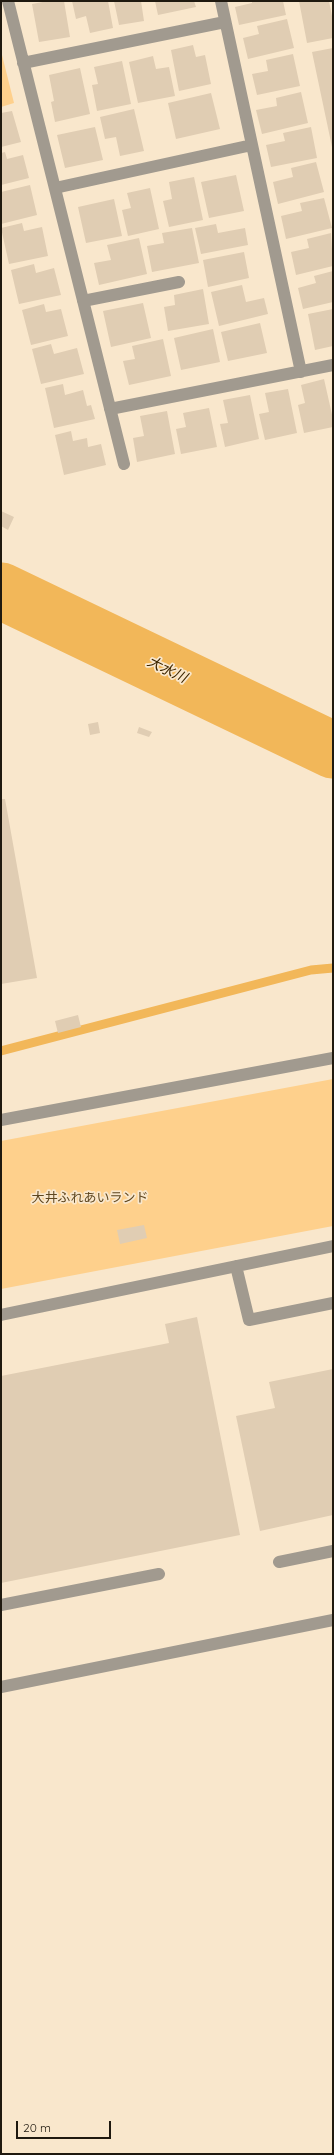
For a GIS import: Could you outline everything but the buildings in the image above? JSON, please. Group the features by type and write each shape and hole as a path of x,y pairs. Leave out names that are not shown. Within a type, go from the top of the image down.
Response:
{"street":[{"path":"8,1 124,464"},
{"path":"220,1 301,372"},
{"path":"23,63 225,22"},
{"path":"55,188 252,145"},
{"path":"83,301 179,282"},
{"path":"110,409 333,365"},
{"path":"1,1120 333,1058"},
{"path":"1,1314 333,1246"},
{"path":"236,1266 249,1320 333,1303"},
{"path":"279,1562 333,1551"},
{"path":"1,1605 159,1574"},
{"path":"1,1688 333,1620"}],"green space":[{"path":"1,51 14,103 1,107"},
{"name":"大井ふれあいランド","path":"333,1079 333,1226 1,1289 1,1141"}],"waterway":[{"name":"大水川","path":"1,591 333,750"},
{"path":"1,1051 311,970 333,968"}]}
